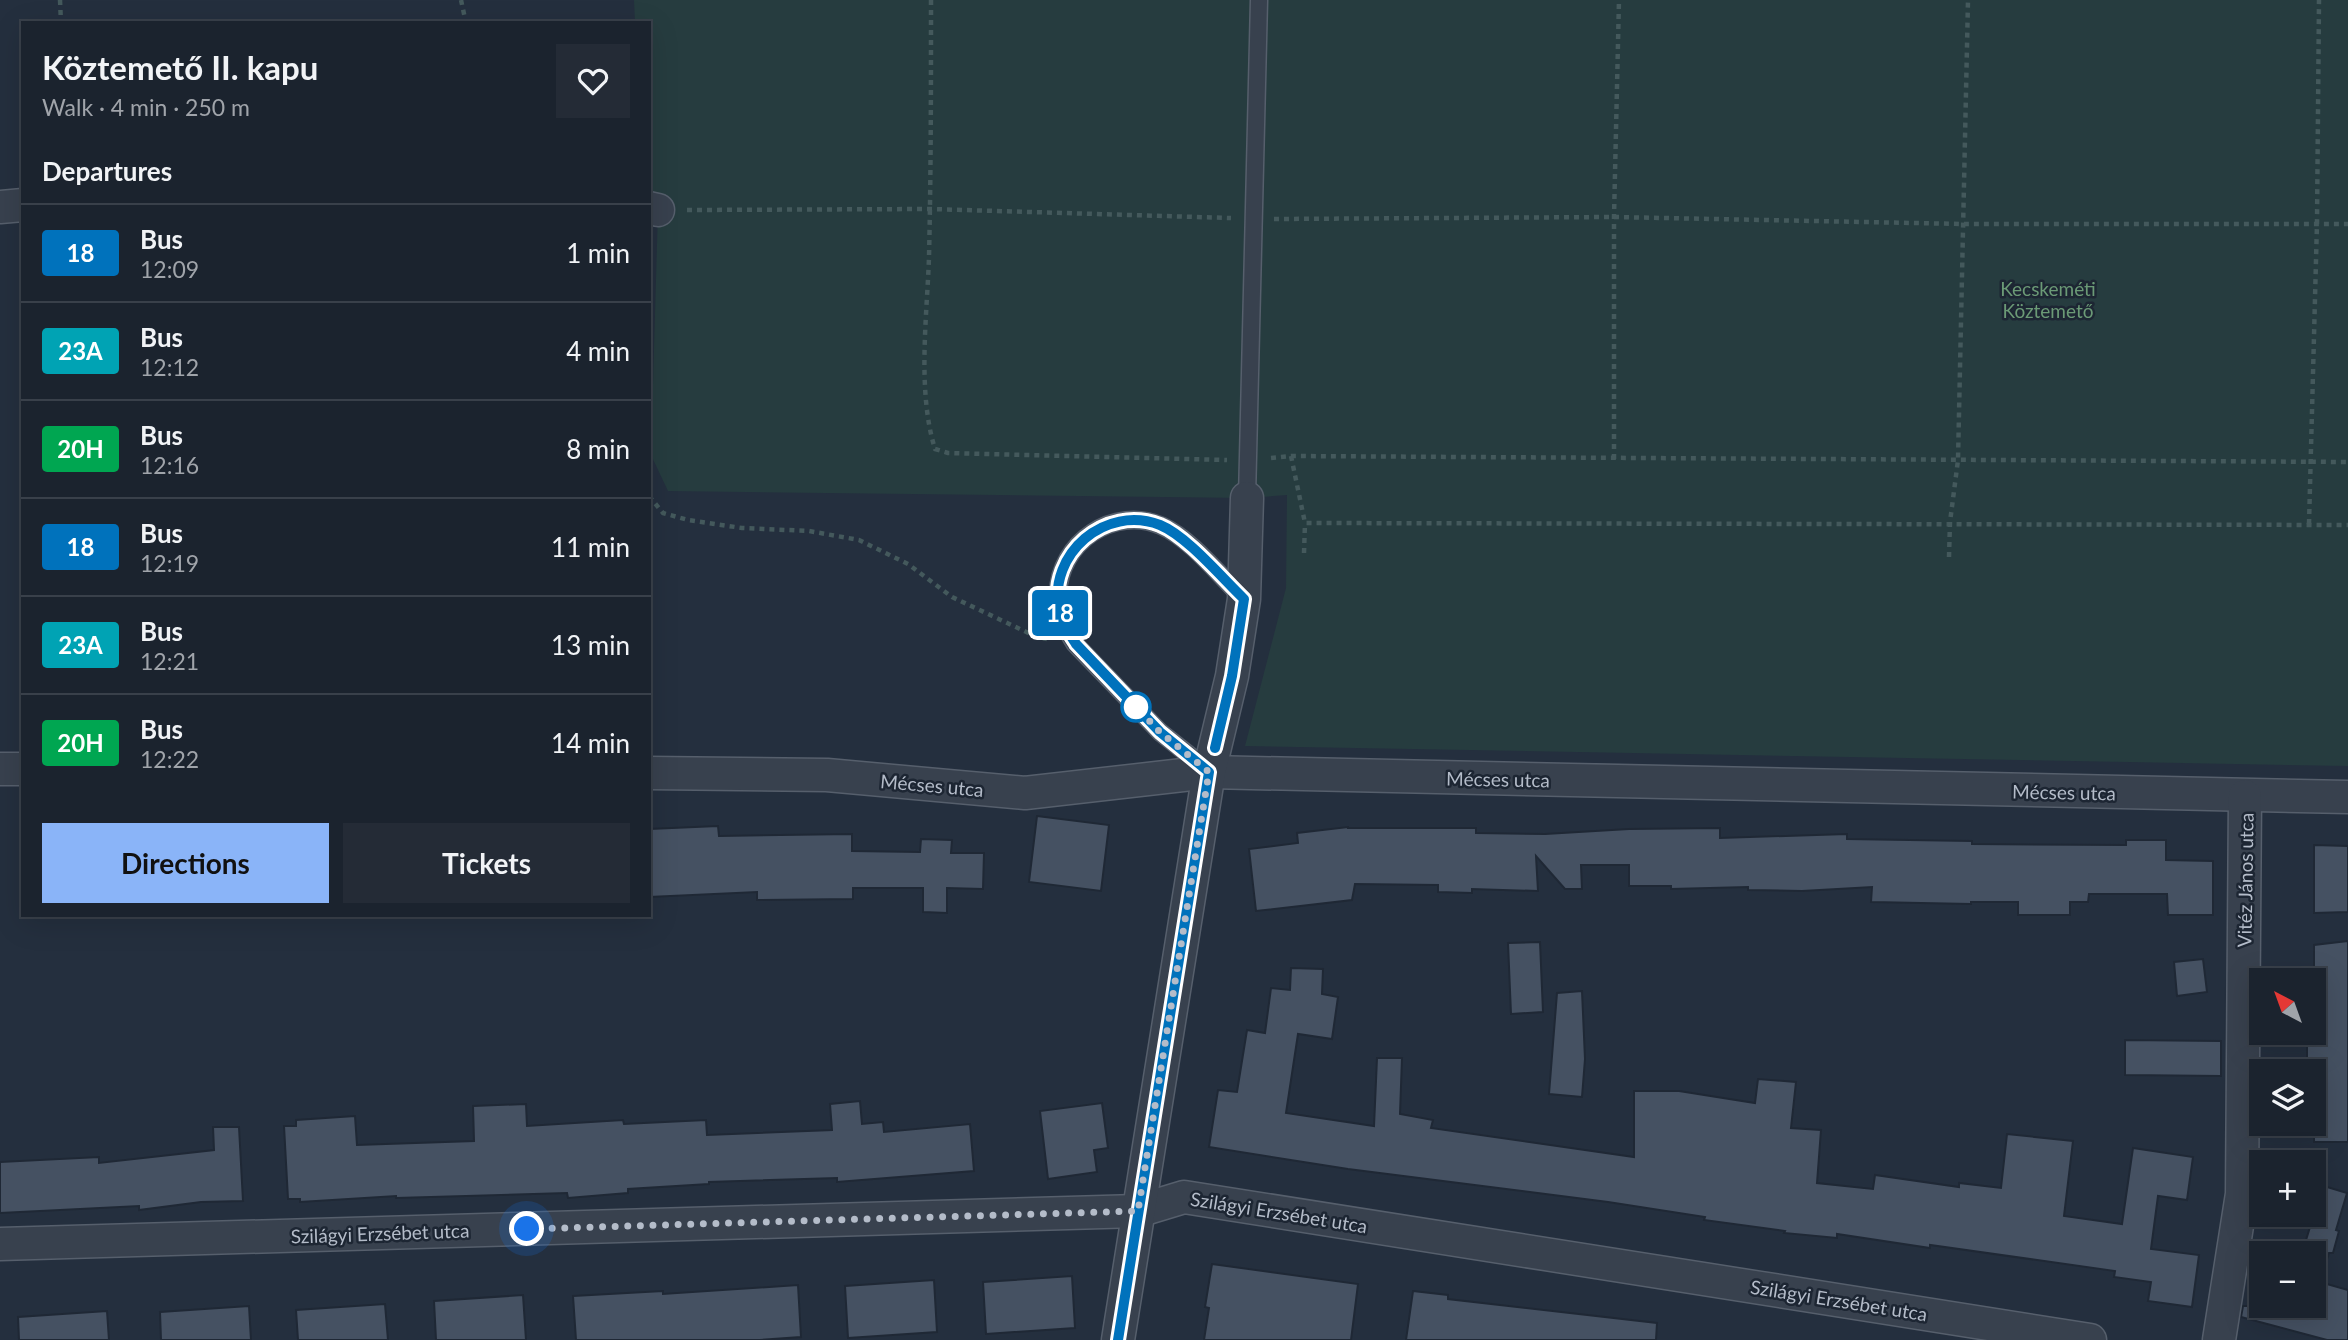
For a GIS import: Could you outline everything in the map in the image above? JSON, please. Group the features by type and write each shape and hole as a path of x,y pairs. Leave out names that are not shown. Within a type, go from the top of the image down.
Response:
{"street":[{"path":"0,207 21,205"},
{"path":"1118,1340 1209,772 1232,676 1244,599 1247,498"},
{"path":"0,769 21,769"},
{"name":"Mécses utca","path":"651,773 827,775 1025,793 1209,772 2348,797"},
{"name":"Vitéz János utca","path":"2220,1340 2242,1194 2245,796"},
{"name":"Szilágyi Erzsébet utca","path":"0,1244 1138,1211 1184,1197 2090,1340"}],"lane":[{"path":"1247,498 1259,0"},
{"path":"1209,772 1160,732 1076,644 1059,612 1060,576 1077,544 1091,532 1107,524 1143,520 1176,534 1244,599"}],"path":[{"path":"60,0 61,21"},
{"path":"461,0 466,21"},
{"path":"931,0 930,209 925,396 929,428 936,449 948,453 1247,460 1292,456 2348,462"},
{"path":"1614,459 1619,0"},
{"path":"1950,556 1958,460 1968,0"},
{"path":"2309,524 2317,223 2319,0"},
{"path":"654,209 930,209 1252,219 1615,216 1963,224 2348,224"},
{"path":"1292,456 1305,523 1304,553"},
{"path":"651,498 663,513 688,520 743,528 809,531 859,540 908,564 952,597 1037,637 1076,644"},
{"path":"1305,523 1951,522 2348,525"}],"green space":[{"name":"Kecskeméti Köztemető","path":"634,0 2348,0 2348,766 1245,746 1286,588 1287,495 1247,498 668,491 651,455 658,210 651,199 651,21 635,21"}],"building":[{"path":"1037,816 1109,825 1101,891 1029,882"},
{"path":"718,826 719,836 852,834 852,851 920,852 921,839 952,840 951,853 984,853 983,889 947,888 947,913 923,912 923,888 853,888 853,899 757,900 757,892 651,897 651,829"},
{"path":"1348,827 1476,828 1476,833 1545,834 1629,829 1720,828 1720,838 1847,834 1847,839 1972,841 1972,844 2126,845 2126,840 2166,840 2166,860 2213,861 2213,915 2168,915 2167,894 2089,894 2088,902 2070,902 2070,915 2018,915 2018,902 1871,902 1872,887 1802,891 1748,890 1748,887 1671,889 1671,886 1629,886 1629,865 1581,865 1582,889 1565,889 1536,856 1538,891 1472,889 1472,893 1438,892 1438,885 1355,884 1352,900 1256,911 1249,849 1298,843 1297,833"},
{"path":"2314,845 2348,846 2348,912 2314,913"},
{"path":"2348,941 2348,1142 2314,1142 2314,1136 2326,1136 2326,1059 2307,1059 2307,1045 2326,1045 2326,968 2314,968 2314,945"},
{"path":"1540,942 1543,1012 1511,1014 1508,943"},
{"path":"2203,959 2207,992 2177,996 2174,962"},
{"path":"1291,968 1323,969 1322,994 1338,997 1332,1039 1298,1034 1286,1113 1374,1126 1377,1058 1402,1058 1400,1114 1433,1120 1431,1128 1634,1157 1634,1091 1679,1091 1755,1103 1758,1079 1796,1082 1791,1128 1821,1130 1817,1183 1873,1189 1875,1175 1959,1187 1959,1183 2001,1188 2007,1134 2073,1141 2064,1216 2122,1224 2133,1148 2193,1157 2187,1200 2158,1196 2151,1249 2199,1255 2192,1307 2148,1301 2151,1282 2114,1277 2115,1271 1837,1234 1837,1238 1784,1233 1785,1231 1704,1220 1705,1217 1608,1202 1348,1169 1209,1147 1218,1090 1237,1092 1247,1030 1265,1033 1271,988 1290,990"},
{"path":"1582,991 1585,1059 1582,1097 1549,1094 1557,993"},
{"path":"2125,1040 2221,1041 2221,1076 2125,1075"},
{"path":"860,1101 862,1124 883,1122 884,1132 970,1124 974,1171 837,1182 837,1178 709,1182 628,1189 628,1193 568,1198 567,1193 396,1196 300,1202 300,1199 288,1199 284,1126 296,1126 296,1120 355,1116 357,1145 474,1141 473,1106 526,1104 527,1126 623,1120 624,1124 706,1120 707,1135 832,1130 830,1104"},
{"path":"1102,1103 1108,1148 1094,1150 1097,1172 1048,1179 1040,1111"},
{"path":"213,1127 239,1127 243,1201 201,1202 139,1210 139,1206 0,1213 0,1162 99,1157 99,1163 214,1150"},
{"path":"2326,1187 2347,1193 2336,1230 2339,1231 2333,1253 2329,1253 2326,1263 2326,1241 2306,1241 2310,1227 2326,1227"},
{"path":"1212,1264 1358,1284 1351,1340 1204,1340 1209,1308 1205,1307"},
{"path":"1072,1276 1075,1328 986,1334 983,1282"},
{"path":"934,1280 937,1332 848,1338 845,1286"},
{"path":"2326,1284 2348,1290 2348,1340 2327,1340 2241,1317 2243,1306 2249,1306 2249,1318 2326,1318"},
{"path":"798,1285 801,1337 760,1340 576,1340 573,1296 663,1291 663,1294"},
{"path":"1413,1291 1448,1295 1448,1299 1657,1323 1656,1340 1406,1340"},
{"path":"523,1295 526,1340 436,1340 434,1301"},
{"path":"385,1304 388,1340 298,1340 296,1310"},
{"path":"249,1306 251,1340 161,1340 160,1312"},
{"path":"107,1311 109,1340 19,1340 18,1317"}],"bus line":[{"name":"18","path":"1118,1340 1209,772 1160,732 1076,644 1066,629 1059,612 1060,576 1077,544 1091,532 1107,524 1125,520 1143,520 1160,525 1176,534 1244,599 1232,676 1215,748"}],"route":[{"path":"527,1229 1138,1211 1209,772 1160,732 1136,707"}]}
